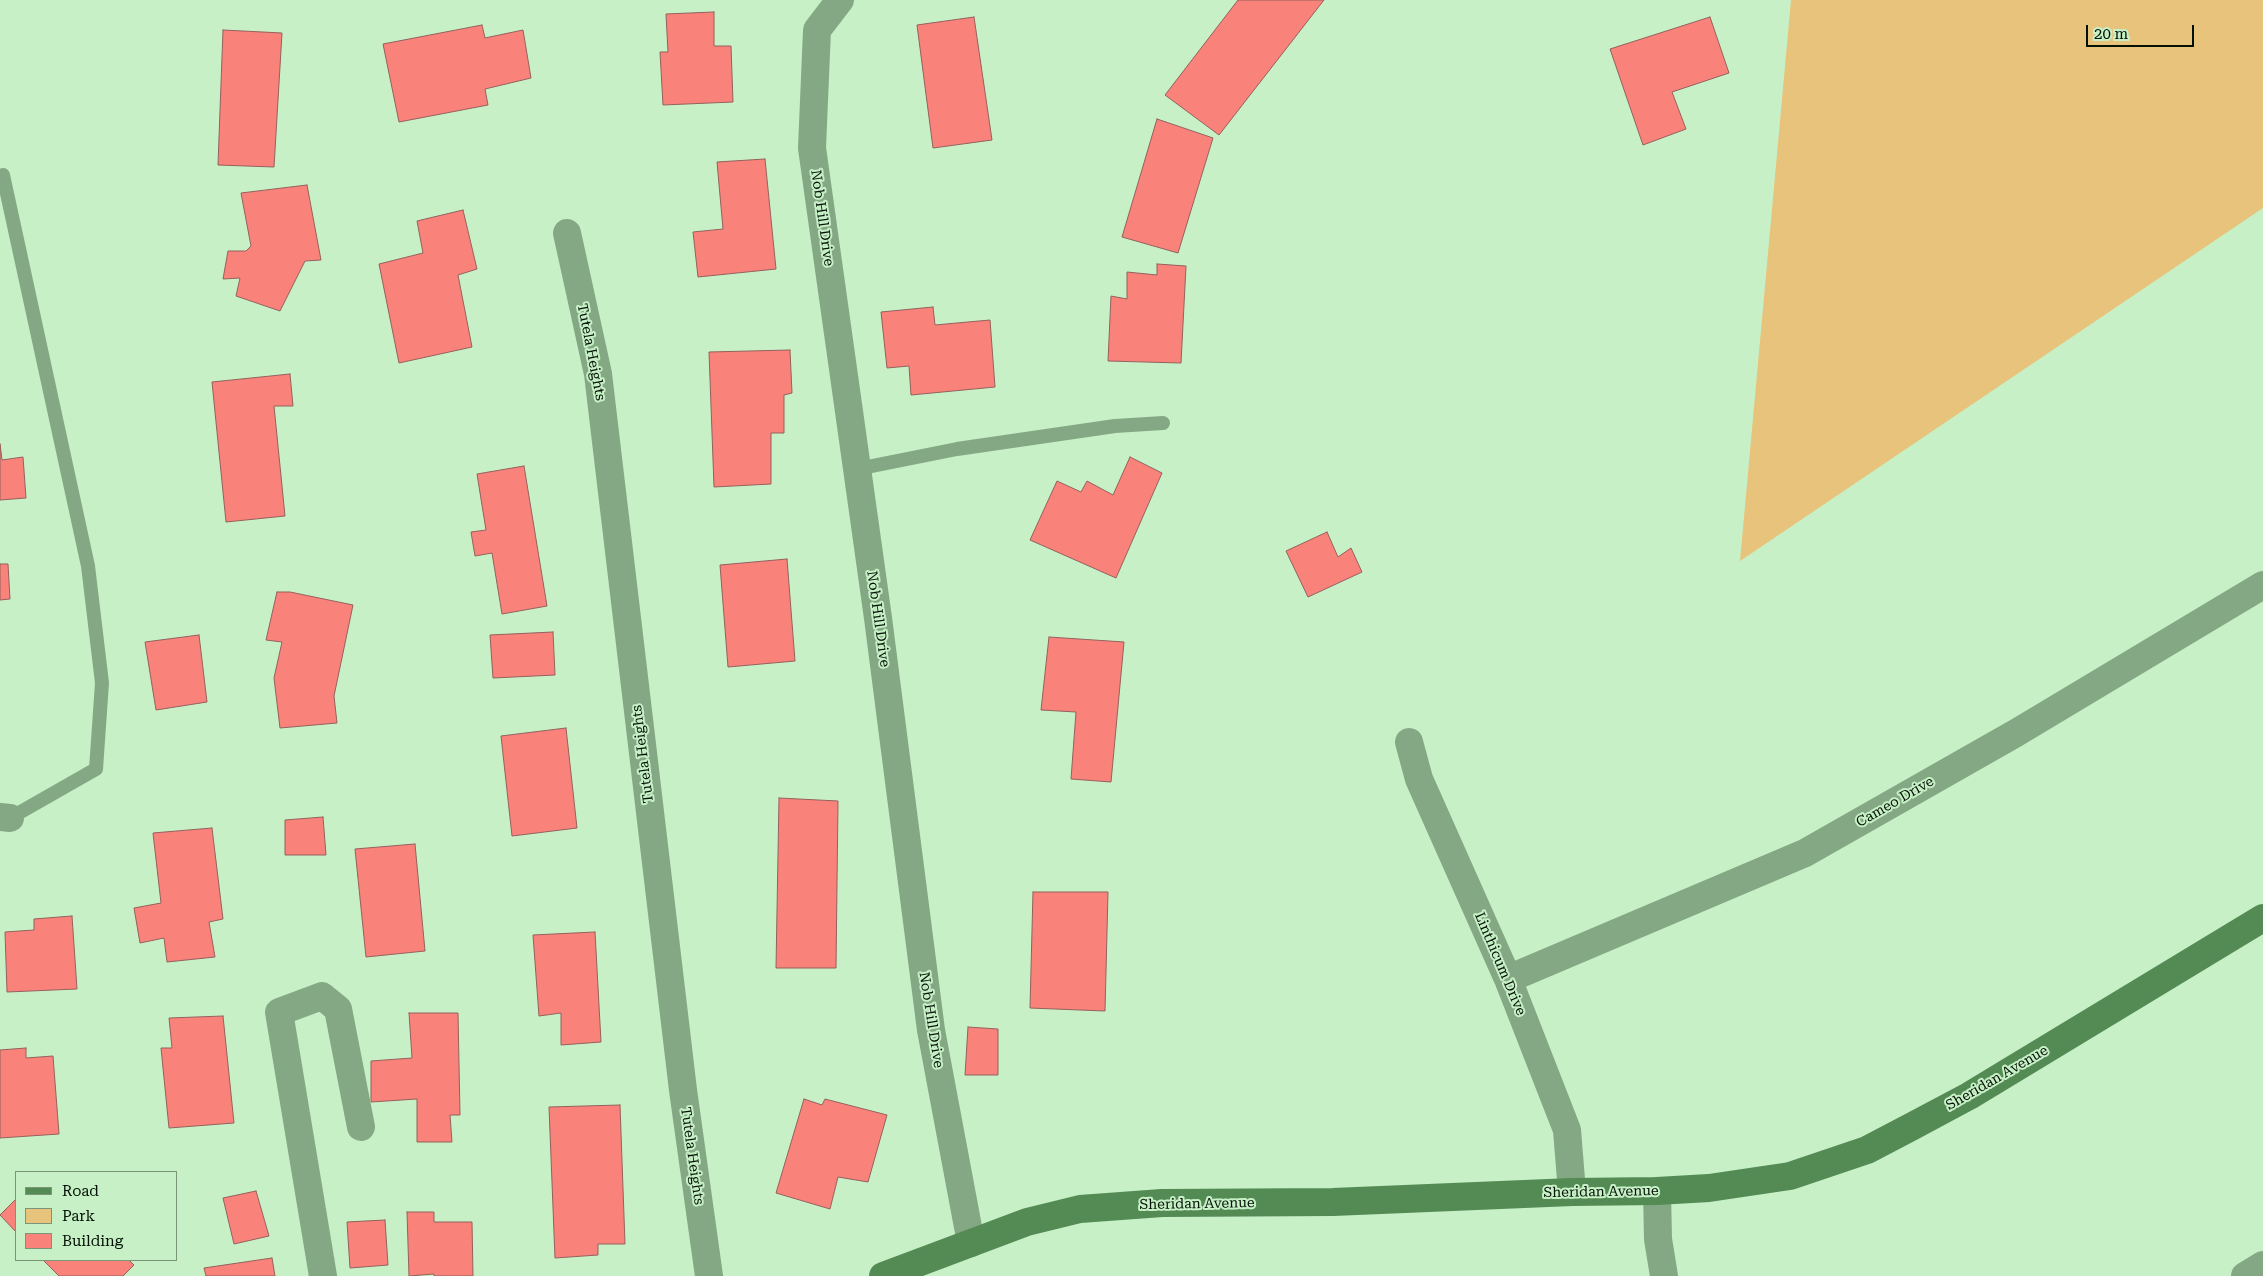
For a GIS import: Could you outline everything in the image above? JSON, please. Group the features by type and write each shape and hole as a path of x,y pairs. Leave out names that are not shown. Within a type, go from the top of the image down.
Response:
{"street":[{"name":"Nob Hill Drive","path":"840,0 817,30 812,148 857,469 931,1030 970,1243"},
{"name":"Tutela Heights","path":"567,233 598,374 683,1090 709,1276"},
{"name":"Cameo Drive","path":"1508,979 1806,853 2016,733 2263,585"},
{"name":"Linthicum Drive","path":"1409,742 1419,779 1508,979 1566,1130 1572,1192"},
{"name":"Sheridan Avenue","path":"884,1276 970,1243 1054,1214 1123,1205 1333,1202 1572,1192 1657,1191 1718,1186 1790,1176 1867,1150 1970,1096 2263,918"},
{"path":"323,1276 279,1012 322,996 338,1009 361,1127"},
{"path":"1657,1191 1658,1239 1664,1276"},
{"path":"2245,1276 2263,1265"}],"lane":[{"path":"3,175 88,566 102,683 96,769 5,817"},
{"path":"857,469 957,449 1115,426 1163,423"}],"green space":[{"path":"1791,0 2263,0 2263,208 1740,561"}],"building":[{"path":"1238,0 1324,0 1219,135 1165,95"},
{"path":"714,12 714,46 731,46 733,102 663,105 660,52 668,52 666,14"},
{"path":"974,17 992,140 933,148 917,25"},
{"path":"1710,17 1729,73 1672,92 1686,129 1643,145 1610,49"},
{"path":"482,25 485,38 523,30 531,78 485,89 488,105 399,122 383,44"},
{"path":"223,30 282,33 274,167 218,165"},
{"path":"1157,119 1213,138 1178,253 1122,237"},
{"path":"765,159 776,269 698,277 693,232 723,229 717,162"},
{"path":"307,185 321,260 305,261 280,311 236,296 240,278 223,279 228,251 246,251 251,246 241,193"},
{"path":"463,210 477,269 458,275 472,347 399,363 379,264 423,253 417,221"},
{"path":"1157,264 1186,266 1181,363 1108,361 1111,296 1127,299 1127,272 1157,275"},
{"path":"933,307 935,325 990,320 995,387 911,395 909,366 887,368 881,312"},
{"path":"790,350 792,393 784,395 784,433 771,433 771,484 714,487 709,352"},
{"path":"290,374 293,406 274,406 285,516 226,522 212,382"},
{"path":"0,444 2,460 23,457 26,498 0,500"},
{"path":"1130,457 1162,473 1116,578 1030,540 1057,481 1081,492 1087,481 1113,495"},
{"path":"524,466 547,606 502,614 492,553 475,556 471,532 486,530 477,474"},
{"path":"1327,532 1338,557 1351,548 1362,572 1308,597 1286,551"},
{"path":"787,559 795,661 728,667 720,565"},
{"path":"0,564 8,564 10,599 0,600"},
{"path":"277,592 290,592 353,605 334,696 337,723 280,728 274,678 282,642 266,640"},
{"path":"553,632 555,675 493,678 490,635"},
{"path":"199,635 207,702 156,710 145,642"},
{"path":"1049,637 1124,642 1111,782 1071,779 1076,712 1041,710"},
{"path":"566,728 577,828 512,836 501,736"},
{"path":"779,798 838,801 836,968 776,968"},
{"path":"323,817 326,855 285,855 285,820"},
{"path":"212,828 223,919 209,922 215,957 167,962 164,938 140,943 134,908 161,903 153,833"},
{"path":"415,844 425,951 366,957 355,849"},
{"path":"1033,892 1108,892 1105,1011 1030,1008"},
{"path":"72,916 77,989 7,992 5,932 34,930 34,919"},
{"path":"595,932 601,1042 561,1045 561,1013 539,1016 533,935"},
{"path":"409,1013 458,1013 460,1115 450,1115 452,1142 417,1142 417,1099 371,1102 371,1061 412,1058"},
{"path":"223,1016 234,1123 169,1128 161,1048 172,1048 169,1018"},
{"path":"968,1027 998,1029 998,1075 965,1075"},
{"path":"26,1048 26,1058 53,1056 59,1134 0,1138 0,1050"},
{"path":"804,1099 822,1105 825,1099 887,1115 868,1182 838,1177 830,1209 776,1193"},
{"path":"620,1105 625,1244 598,1244 598,1255 555,1258 549,1107"},
{"path":"256,1191 269,1236 234,1244 223,1198"},
{"path":"15,1200 15,1231 0,1215"},
{"path":"407,1212 434,1212 434,1222 472,1222 473,1276 434,1276 434,1274 409,1276"},
{"path":"385,1220 388,1265 350,1268 347,1222"},
{"path":"272,1258 275,1276 206,1276 204,1268"},
{"path":"44,1261 130,1261 134,1265 123,1276 59,1276"}]}
